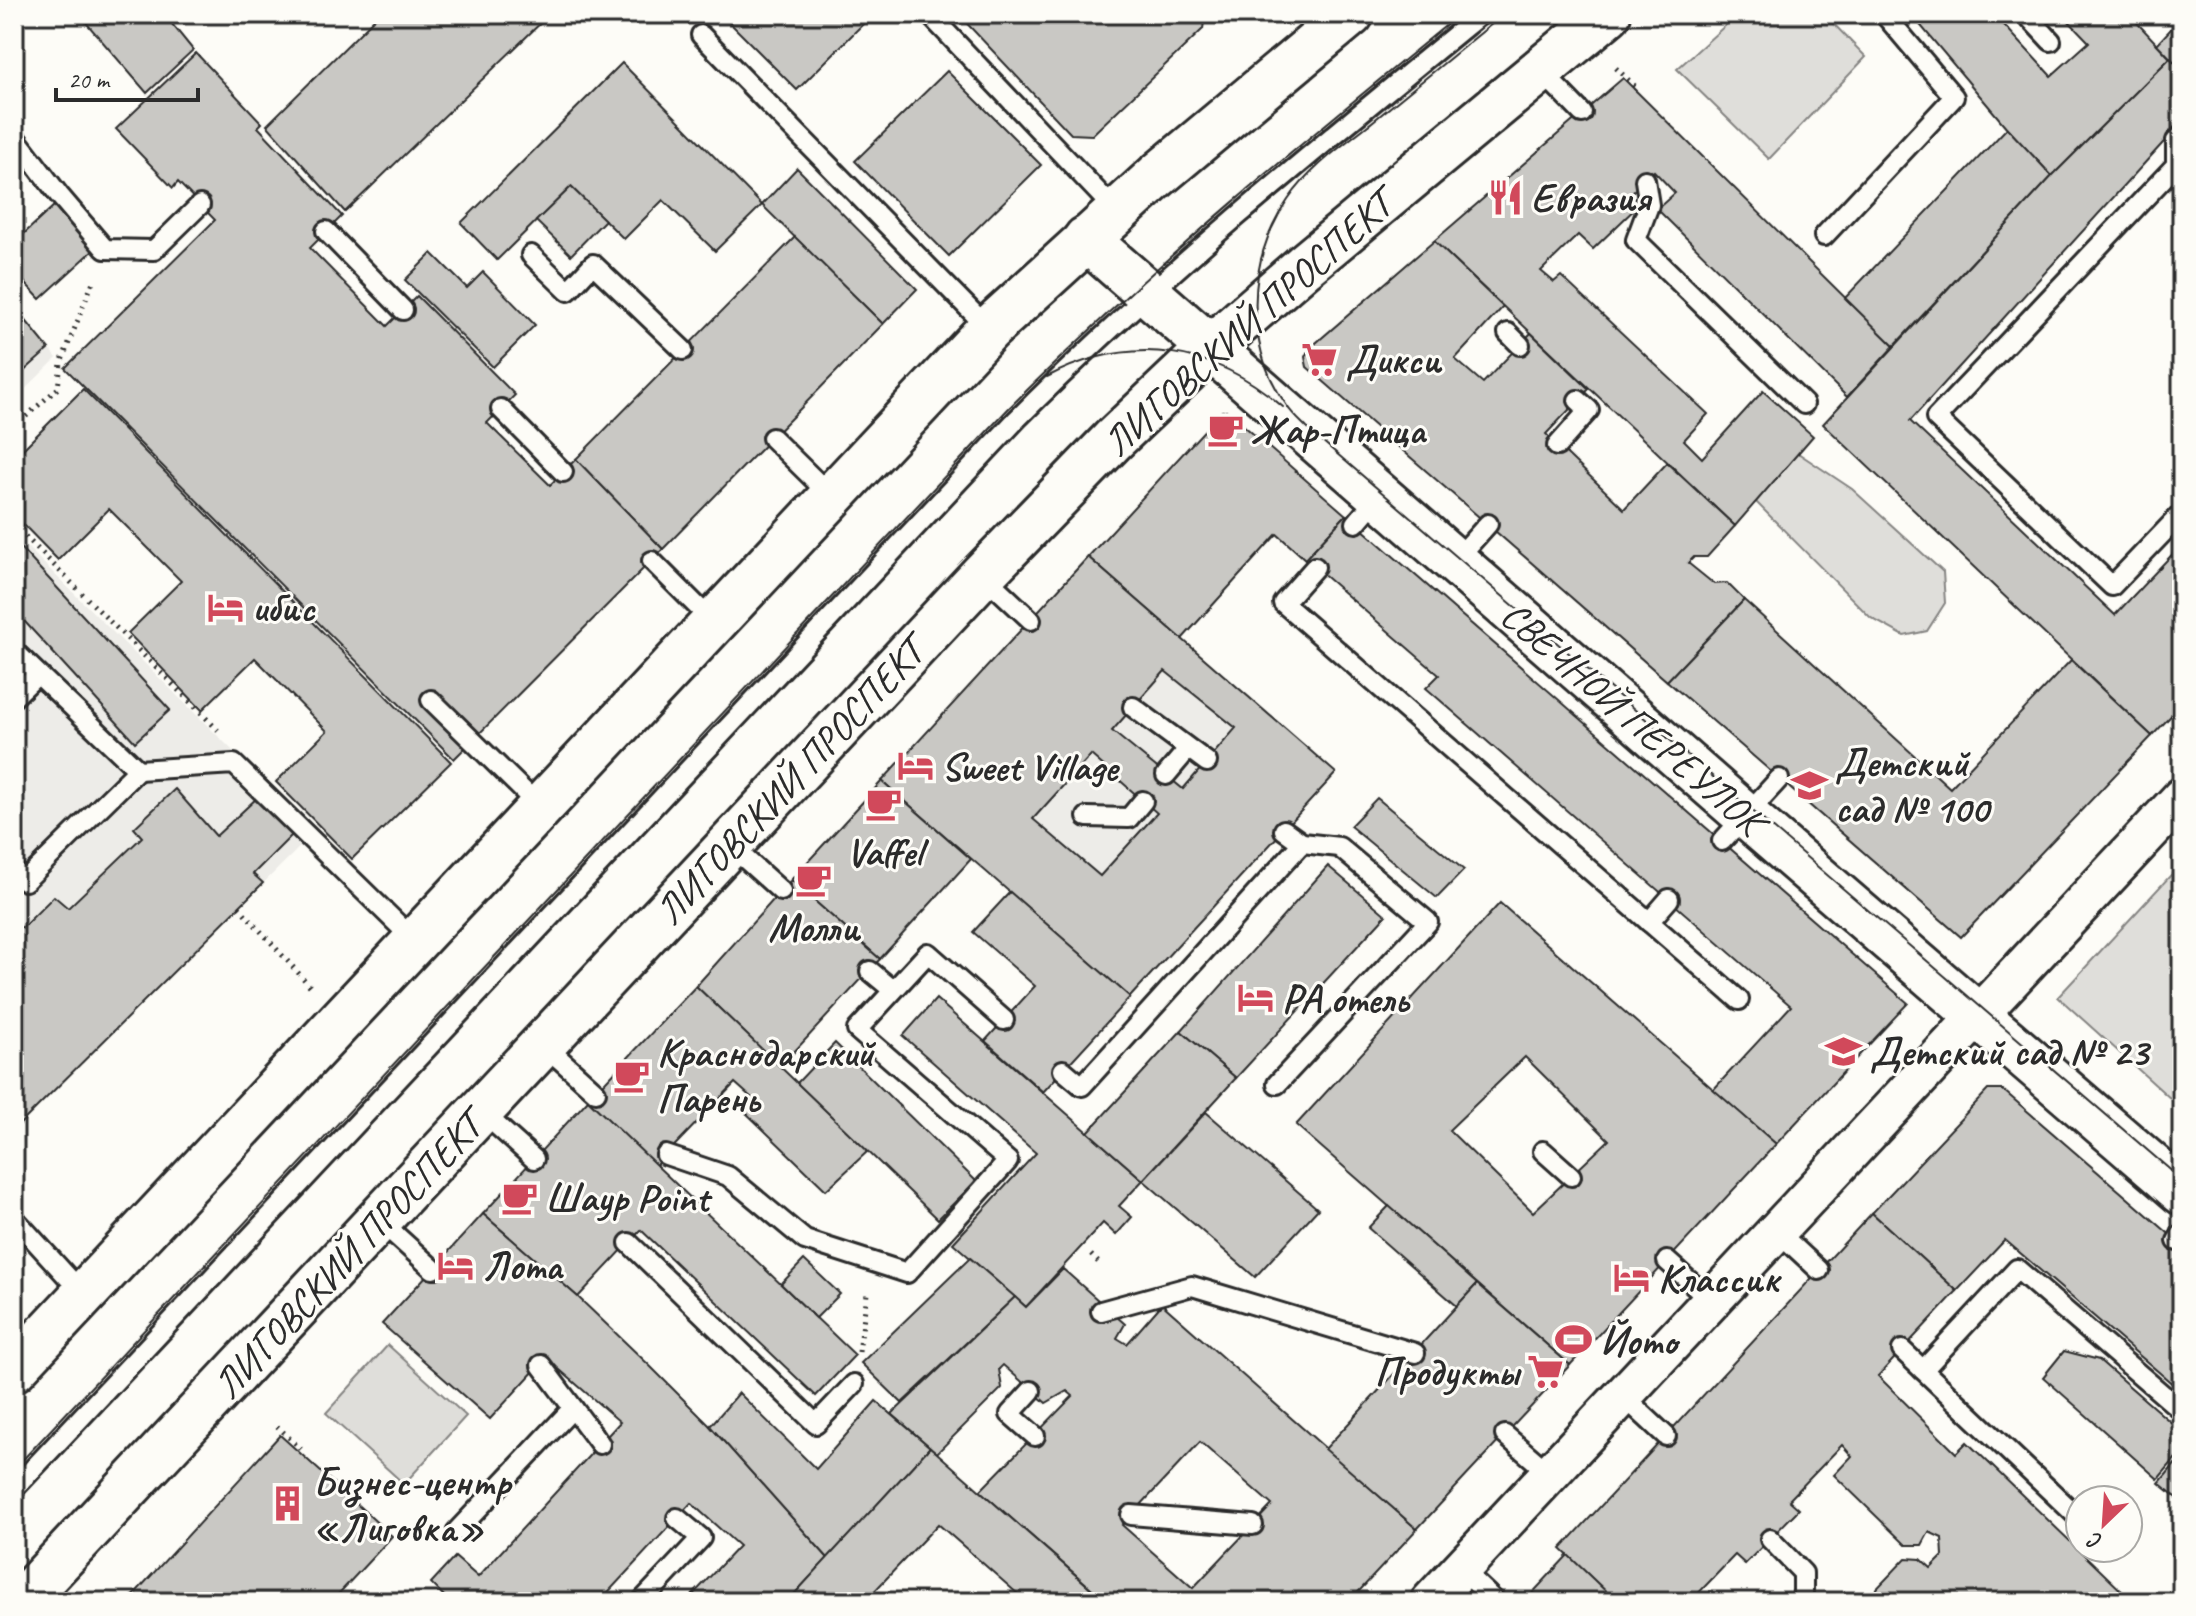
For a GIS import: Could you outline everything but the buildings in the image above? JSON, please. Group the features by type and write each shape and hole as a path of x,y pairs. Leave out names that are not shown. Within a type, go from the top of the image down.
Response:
{"main road":[{"path":"14,1369 989,329 1101,225 1351,14"},
{"name":"ЛИГОВСКИЙ ПРОСПЕКТ","path":"21,1602 982,575 1113,440 1210,348 1304,266 1608,14"},
{"name":"СВЕЧНОЙ ПЕРЕУЛОК","path":"1101,225 1148,293 1210,348 1368,509 1455,561 1733,828 1978,1015 2182,1192"}],"street":[{"path":"1430,1602 2182,797"}],"lane":[{"path":"929,14 1101,225"},
{"path":"14,1489 953,485 1055,381 1148,293 1251,203 1481,14"},
{"path":"1824,236 1954,97 1884,14"},
{"path":"2026,14 2051,41"},
{"path":"701,35 989,329"},
{"path":"1541,71 1582,113"},
{"path":"2182,135 2176,141 2179,168 1936,418 2112,586 2182,513"},
{"path":"14,136 105,249 154,250 200,205"},
{"path":"1645,180 1649,205 1636,240 1804,404"},
{"path":"326,231 403,310"},
{"path":"531,255 568,291 593,264 683,350"},
{"path":"1557,446 1589,410 1578,400"},
{"path":"501,409 563,472"},
{"path":"772,438 831,496"},
{"path":"1455,561 1488,524"},
{"path":"652,561 713,622"},
{"path":"1315,567 1283,603 1739,1000"},
{"path":"982,575 1031,620"},
{"path":"14,651 138,770"},
{"path":"14,697 37,675"},
{"path":"431,700 540,807"},
{"path":"1133,707 1207,762"},
{"path":"1166,775 1188,749"},
{"path":"14,870 25,881 138,770 234,764 414,940"},
{"path":"1733,828 1779,779"},
{"path":"1087,817 1129,818 1143,801"},
{"path":"1277,1084 1428,922 1339,847 1302,843 1284,830"},
{"path":"1063,1070 1082,1086 1302,843"},
{"path":"730,845 781,891"},
{"path":"1649,922 1669,899"},
{"path":"666,1155 728,1176 805,1240 907,1273 1008,1161 857,1030 928,953 1004,1020"},
{"path":"870,971 893,990"},
{"path":"543,1044 596,1092"},
{"path":"481,1111 534,1159"},
{"path":"1543,1151 1571,1176"},
{"path":"14,1218 84,1295"},
{"path":"379,1220 433,1269"},
{"path":"1776,1230 1819,1270"},
{"path":"629,1243 816,1424 854,1384"},
{"path":"1667,1261 1711,1300"},
{"path":"1923,1370 2017,1269 2099,1330 2182,1411"},
{"path":"1101,1311 1192,1286 1415,1353"},
{"path":"1902,1350 2064,1504"},
{"path":"541,1365 600,1444"},
{"path":"1031,1391 1010,1414 1035,1436"},
{"path":"1622,1395 1666,1436"},
{"path":"457,1531 573,1408"},
{"path":"1505,1435 1549,1473"},
{"path":"1131,1515 1253,1525"},
{"path":"641,1602 701,1538 677,1518"},
{"path":"1770,1539 1803,1573 1803,1602"},
{"path":"1461,1569 1496,1602"}],"path":[{"path":"1616,68 1637,88 1635,91"},
{"path":"14,427 58,388 61,363 105,249"},
{"path":"14,525 223,735"},
{"path":"239,907 340,1020"},
{"path":"1091,1255 1101,1265"},
{"path":"854,1384 872,1262"},
{"path":"277,1426 301,1449"}],"shaded area":[{"path":"1738,14 1824,14 1866,57 1769,159 1677,69"},
{"path":"14,306 57,358 14,400"},
{"path":"1798,453 1852,489 1943,572 1945,603 1927,631 1904,636 1871,618 1756,502"},
{"path":"14,534 315,832 14,1130"},
{"path":"1087,556 1257,704 1183,789 1157,813 1052,929 881,781"},
{"path":"2182,863 2182,1109 2058,997"},
{"path":"388,1345 466,1416 404,1484 326,1413"}],"tram line":[{"path":"14,1469 1008,409 1172,255 1460,14"},
{"path":"1504,14 1327,158 1288,200 1264,249 1258,276 1257,330 1273,382 1289,409 1307,428 2182,1180"},
{"path":"1047,377 1078,363 1109,355 1140,351 1170,353 1228,370 1283,407"}],"place":[{"name":"Евразия","path":"1505,197"},
{"name":"Дикси","path":"1320,359"},
{"name":"Жар-Птица","path":"1225,429"},
{"name":"ибис","path":"226,607"},
{"name":"Sweet Village","path":"915,766"},
{"name":"Детский сад № 100","path":"1809,785"},
{"name":"Vaffel","path":"884,804"},
{"name":"Молли","path":"814,880"},
{"name":"РА отель","path":"1256,998"},
{"name":"Детский сад № 23","path":"1844,1051"},
{"name":"Краснодарский Парень","path":"631,1075"},
{"name":"Шаур Point","path":"519,1197"},
{"name":"Лота","path":"456,1265"},
{"name":"Классик","path":"1632,1278"},
{"name":"Йото","path":"1574,1340"},
{"name":"Продукты","path":"1545,1371"},
{"name":"Бизнес-центр «Лиговка»","path":"287,1504"}]}
